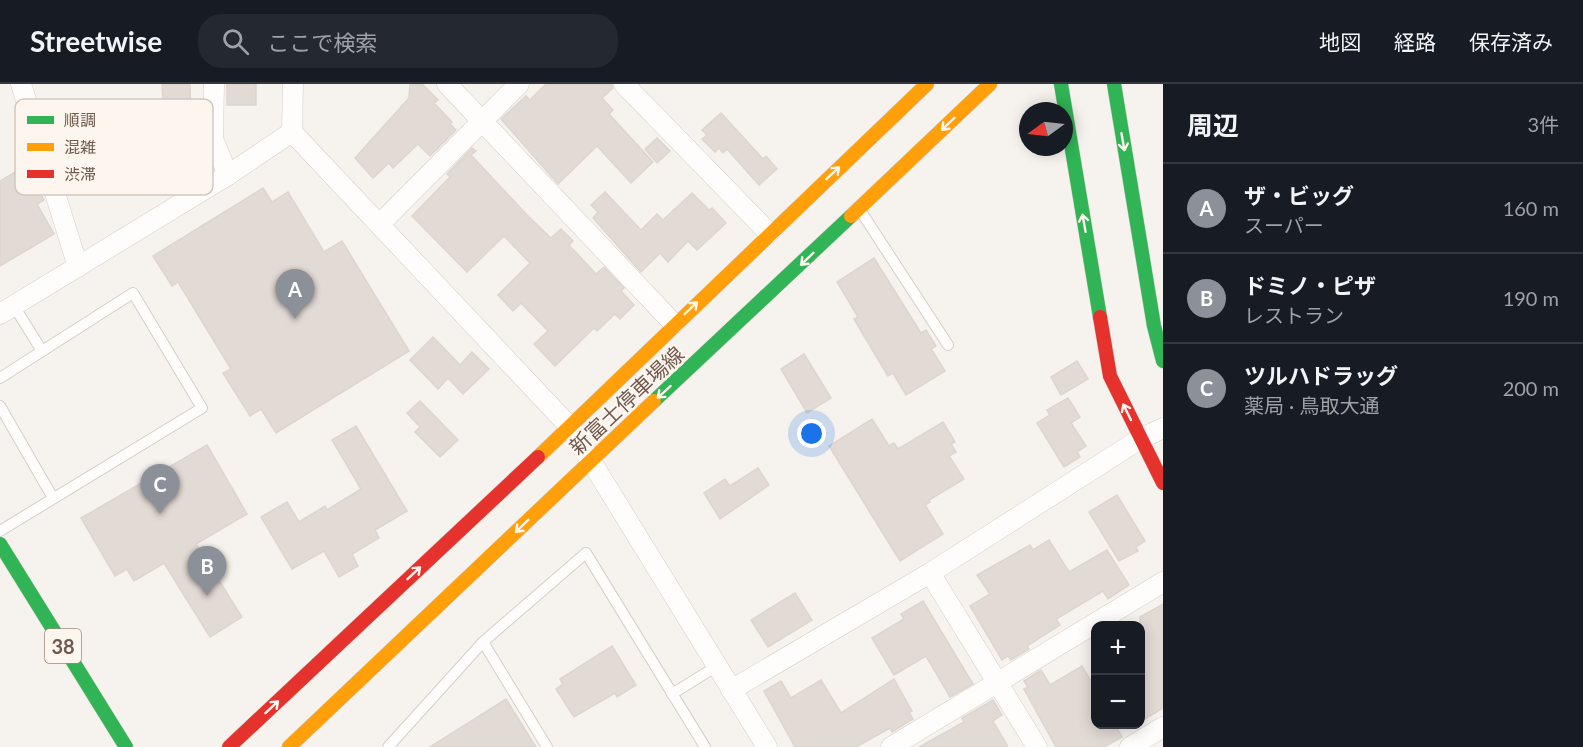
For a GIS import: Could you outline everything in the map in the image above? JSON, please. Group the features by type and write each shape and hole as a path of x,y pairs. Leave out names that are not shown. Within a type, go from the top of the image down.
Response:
{"main road":[{"name":"新富士停車場線","path":"229,747 570,427 911,93 927,84"},
{"name":"新富士停車場線","path":"290,747 990,84"},
{"path":"1061,84 1110,376 1163,483"},
{"path":"1114,84 1154,326 1163,361"},
{"name":"38","path":"0,544 126,747"}],"street":[{"path":"21,84 26,99"},
{"path":"214,84 213,139 228,175"},
{"path":"293,84 292,132 570,427 767,747"},
{"path":"447,84 674,324"},
{"path":"380,224 519,84"},
{"path":"624,84 769,233"},
{"path":"213,184 292,132"},
{"path":"56,195 78,267"},
{"path":"7,310 195,195"},
{"path":"731,690 930,573 1140,439 1163,428"},
{"path":"930,573 1037,747"},
{"path":"891,747 1163,582"},
{"path":"1130,747 1163,727"}],"lane":[{"path":"859,209 948,345"},
{"path":"0,378 133,293 202,408 0,531"},
{"path":"7,310 42,351"},
{"path":"0,406 54,498"},
{"path":"388,747 483,642 586,553 705,747"},
{"path":"483,642 547,747"},
{"path":"672,694 717,666"}],"building":[{"path":"162,84 190,84 190,99 163,99"},
{"path":"227,84 256,84 256,105 227,105"},
{"path":"410,84 422,84 438,100 434,103 452,122 450,124 456,130 430,156 418,144 393,168 389,163 373,178 355,158 409,98"},
{"path":"546,84 612,84 613,88 602,98 613,110 609,114 653,162 631,183 597,146 558,184 501,119 526,96 530,100"},
{"path":"721,113 763,159 766,156 777,169 759,185 727,149 723,153 719,148 715,152 702,139 707,135 702,130"},
{"path":"657,138 670,151 657,163 645,149"},
{"path":"472,148 476,151 471,155 527,215 551,238 561,229 573,241 569,245 596,274 604,267 624,288 621,291 634,305 620,319 615,314 597,331 594,328 555,366 534,344 548,331 521,303 513,311 498,295 530,263 504,236 467,272 412,216 450,177 447,174"},
{"path":"15,172 15,195 41,195 44,200 37,204 54,234 0,266 0,181"},
{"path":"263,188 272,202 288,192 324,252 342,241 409,351 276,433 261,409 250,416 223,373 231,369 178,282 172,286 153,256"},
{"path":"605,192 641,230 657,214 663,220 692,193 709,210 712,208 726,223 697,250 688,241 668,262 660,253 641,272 593,218 598,212 591,205"},
{"path":"874,258 921,333 926,330 936,346 931,349 945,371 906,395 893,373 888,376 854,319 858,317 837,282"},
{"path":"433,337 460,365 472,352 489,369 463,394 448,378 438,389 410,360"},
{"path":"804,354 831,398 807,413 781,369"},
{"path":"1077,361 1088,379 1061,395 1051,377"},
{"path":"1068,398 1080,417 1071,423 1086,446 1077,452 1080,457 1064,467 1037,423 1050,415 1047,410"},
{"path":"420,401 458,440 440,457 415,432 420,427 407,413"},
{"path":"872,419 889,446 894,443 898,449 943,422 955,442 951,444 956,452 949,456 964,479 929,500 930,502 925,505 943,534 900,561 829,446"},
{"path":"356,426 407,511 375,530 379,538 352,554 358,566 339,577 324,551 292,569 261,517 287,502 299,522 325,506 327,510 361,489 332,440"},
{"path":"207,445 247,514 196,544 242,617 210,637 164,563 134,581 127,569 115,576 81,518"},
{"path":"758,468 769,485 720,519 704,493 725,479 730,486"},
{"path":"1117,495 1145,541 1136,547 1138,551 1119,561 1089,512"},
{"path":"1049,540 1069,572 1107,550 1129,585 1108,599 1103,591 1056,619 1060,625 1027,646 1029,649 1011,660 1008,656 1002,660 970,606 990,594 977,575 1030,545 1033,550"},
{"path":"795,593 812,620 768,647 751,620"},
{"path":"923,601 973,684 950,697 926,656 894,675 872,638 904,619 901,614"},
{"path":"1163,604 1163,708 1145,719 1145,621 1140,621 1140,617"},
{"path":"612,646 636,685 617,697 615,693 574,717 556,689 563,684 560,679"},
{"path":"1082,666 1091,681 1091,729 1118,729 1122,737 1104,747 1056,747 1024,689 1028,687 1024,681 1041,670 1050,685"},
{"path":"894,679 912,711 909,712 913,719 892,732 890,728 856,747 795,747 764,691 781,681 791,698 821,680 841,713"},
{"path":"506,699 536,747 430,747"},
{"path":"993,700 1002,715 993,721 1008,747 919,747 964,722 962,718"}],"traffic: fast":[{"path":"1061,84 1100,317"},
{"path":"1114,84 1154,326 1163,361"},
{"path":"654,401 851,216"},
{"path":"0,544 126,747"}],"traffic: slow":[{"path":"538,457 927,84"},
{"path":"851,216 990,84"},
{"path":"289,747 654,401"}],"traffic: jam":[{"path":"1100,317 1110,376 1163,483"},
{"path":"229,747 538,457"}],"place":[{"name":"ザ・ビッグ","path":"295,319"},
{"name":"ツルハドラッグ","path":"160,514"},
{"name":"ドミノ・ピザ","path":"207,596"}]}
